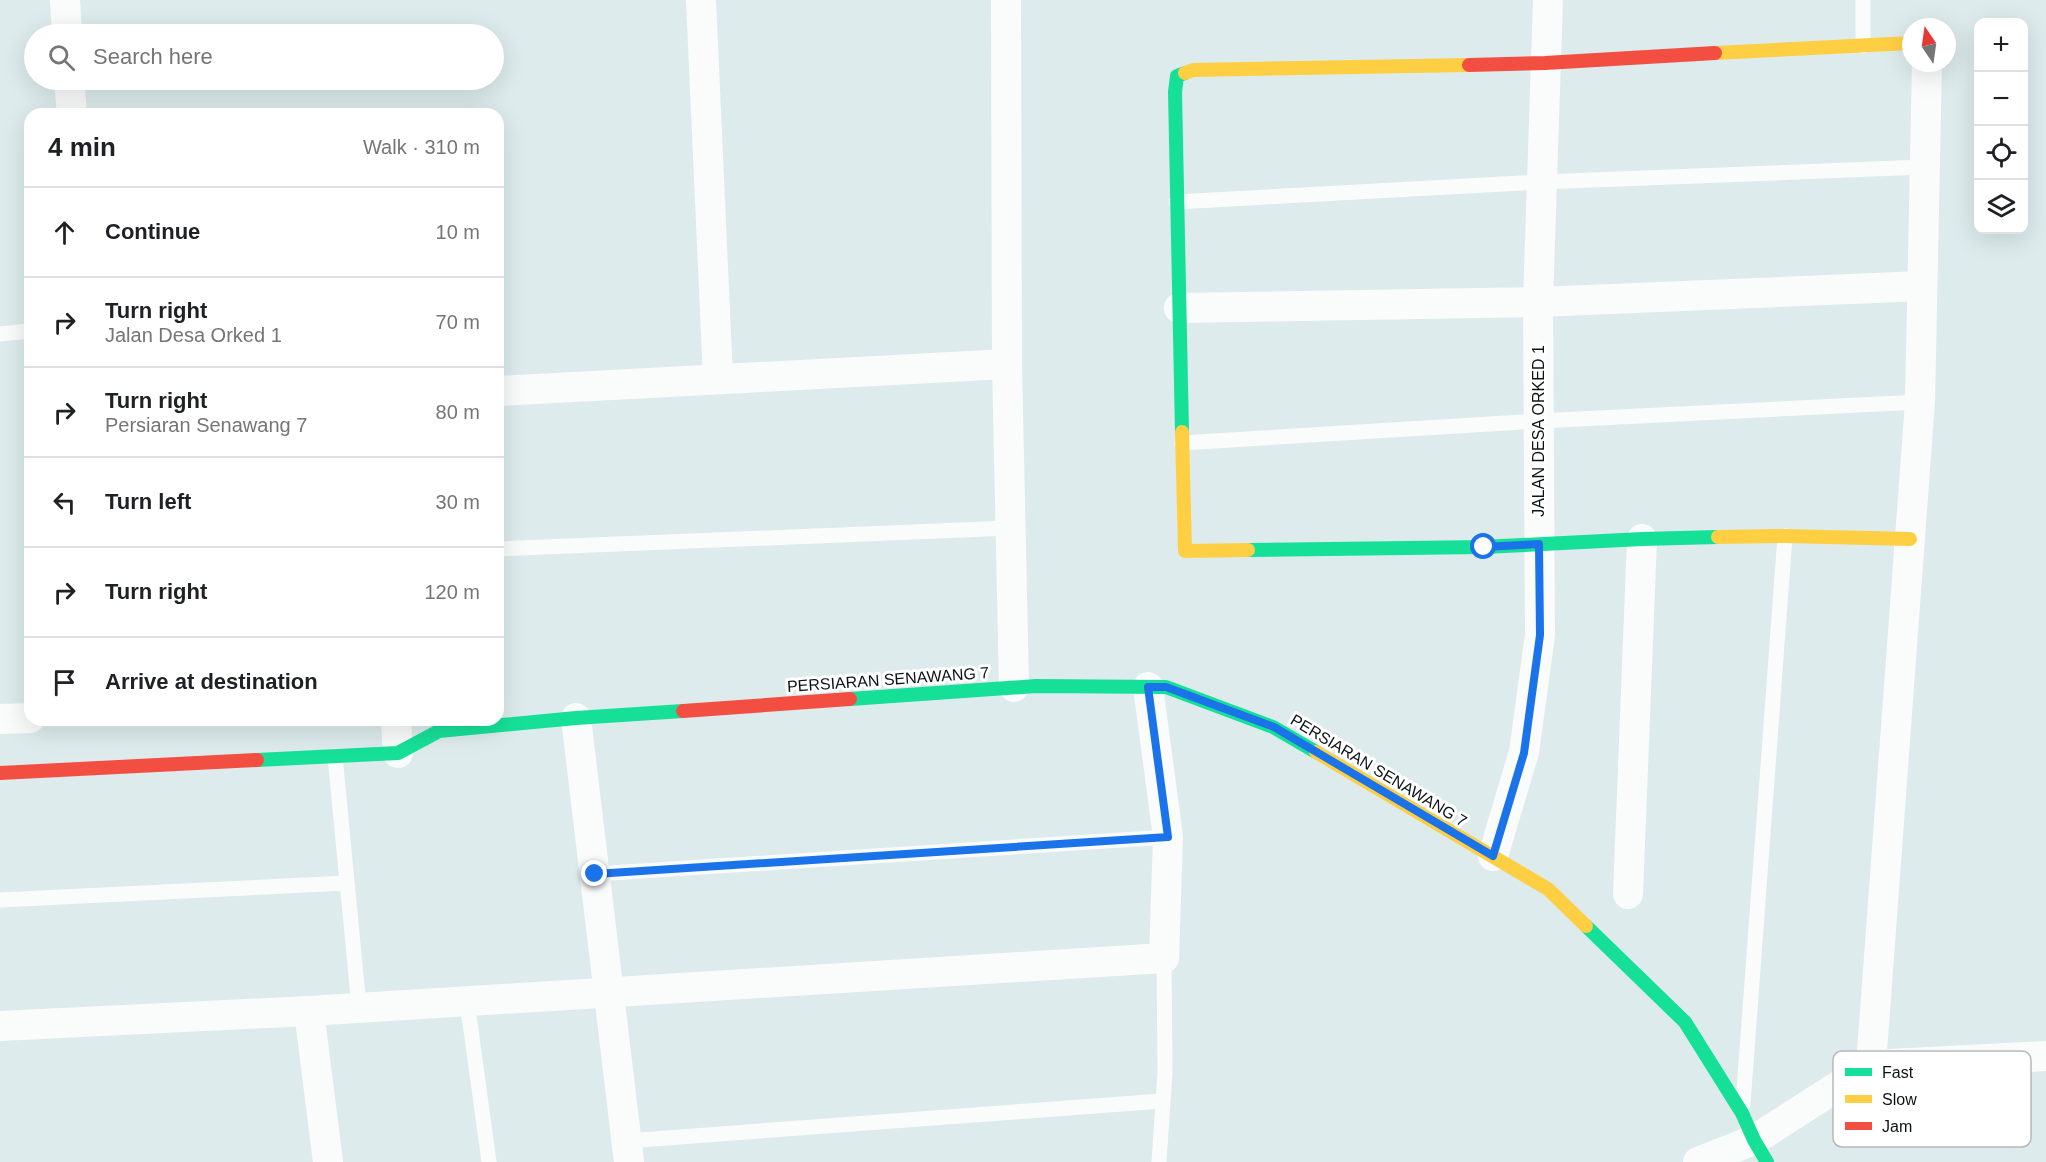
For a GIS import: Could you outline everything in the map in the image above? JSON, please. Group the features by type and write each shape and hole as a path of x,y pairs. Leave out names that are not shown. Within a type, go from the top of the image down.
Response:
{"street":[{"path":"64,0 66,24"},
{"path":"700,0 718,379"},
{"path":"1006,0 1007,364 1014,687"},
{"name":"JALAN DESA ORKED 1","path":"1493,856 1524,753 1540,635 1538,302 1548,0"},
{"path":"1902,42 1545,63 1193,70 1177,76 1175,92 1176,202 1185,551 1539,544 1785,536 1910,539"},
{"path":"1872,1051 1920,402 1927,72"},
{"path":"70,90 71,108"},
{"path":"1179,308 1538,302 1922,286"},
{"path":"504,390 1007,364"},
{"path":"1628,894 1642,539"},
{"name":"PERSIARAN SENAWANG 7","path":"504,721 1014,687 1166,687 1274,727 1548,889 1685,1022 1754,1138"},
{"path":"0,1026 309,1011 1164,958 1168,837 1148,687"},
{"path":"576,717 627,1151"},
{"path":"0,719 24,718"},
{"path":"396,726 398,753"},
{"path":"0,773 398,753 429,726"},
{"path":"309,1011 328,1162"},
{"path":"2031,1057 2046,1056"},
{"path":"1698,1162 1754,1138 1833,1089"}],"lane":[{"path":"1863,0 1863,46"},
{"path":"1176,202 1541,182 1924,167"},
{"path":"0,334 24,332"},
{"path":"1182,443 1539,421 1920,402"},
{"path":"504,549 1010,528"},
{"path":"1754,1138 1785,536"},
{"path":"335,756 359,1007"},
{"path":"595,874 1168,837"},
{"path":"0,900 346,883"},
{"path":"1159,1162 1165,1072 1164,958"},
{"path":"467,1001 489,1162"},
{"path":"627,1151 1162,1101"}],"traffic: fast":[{"path":"1182,432 1175,92 1177,76 1185,73"},
{"path":"1248,550 1484,547 1718,537"},
{"path":"850,699 1036,686 1166,687 1273,727 1316,752"},
{"path":"504,725 683,711"},
{"path":"257,760 398,753 439,731 492,726"},
{"path":"1586,926 1685,1022 1742,1113 1767,1162"}],"traffic: slow":[{"path":"1715,53 1902,43"},
{"path":"1185,73 1193,70 1469,65"},
{"path":"1182,432 1185,551 1248,550"},
{"path":"1718,537 1910,539"},
{"path":"1316,752 1548,889 1586,926"}],"traffic: jam":[{"path":"1469,65 1715,53"},
{"path":"683,711 850,699"},
{"path":"0,773 257,760"}],"route":[{"path":"595,874 1168,837 1148,687 1166,687 1274,727 1493,856 1524,753 1540,635 1539,544 1484,547"}]}
